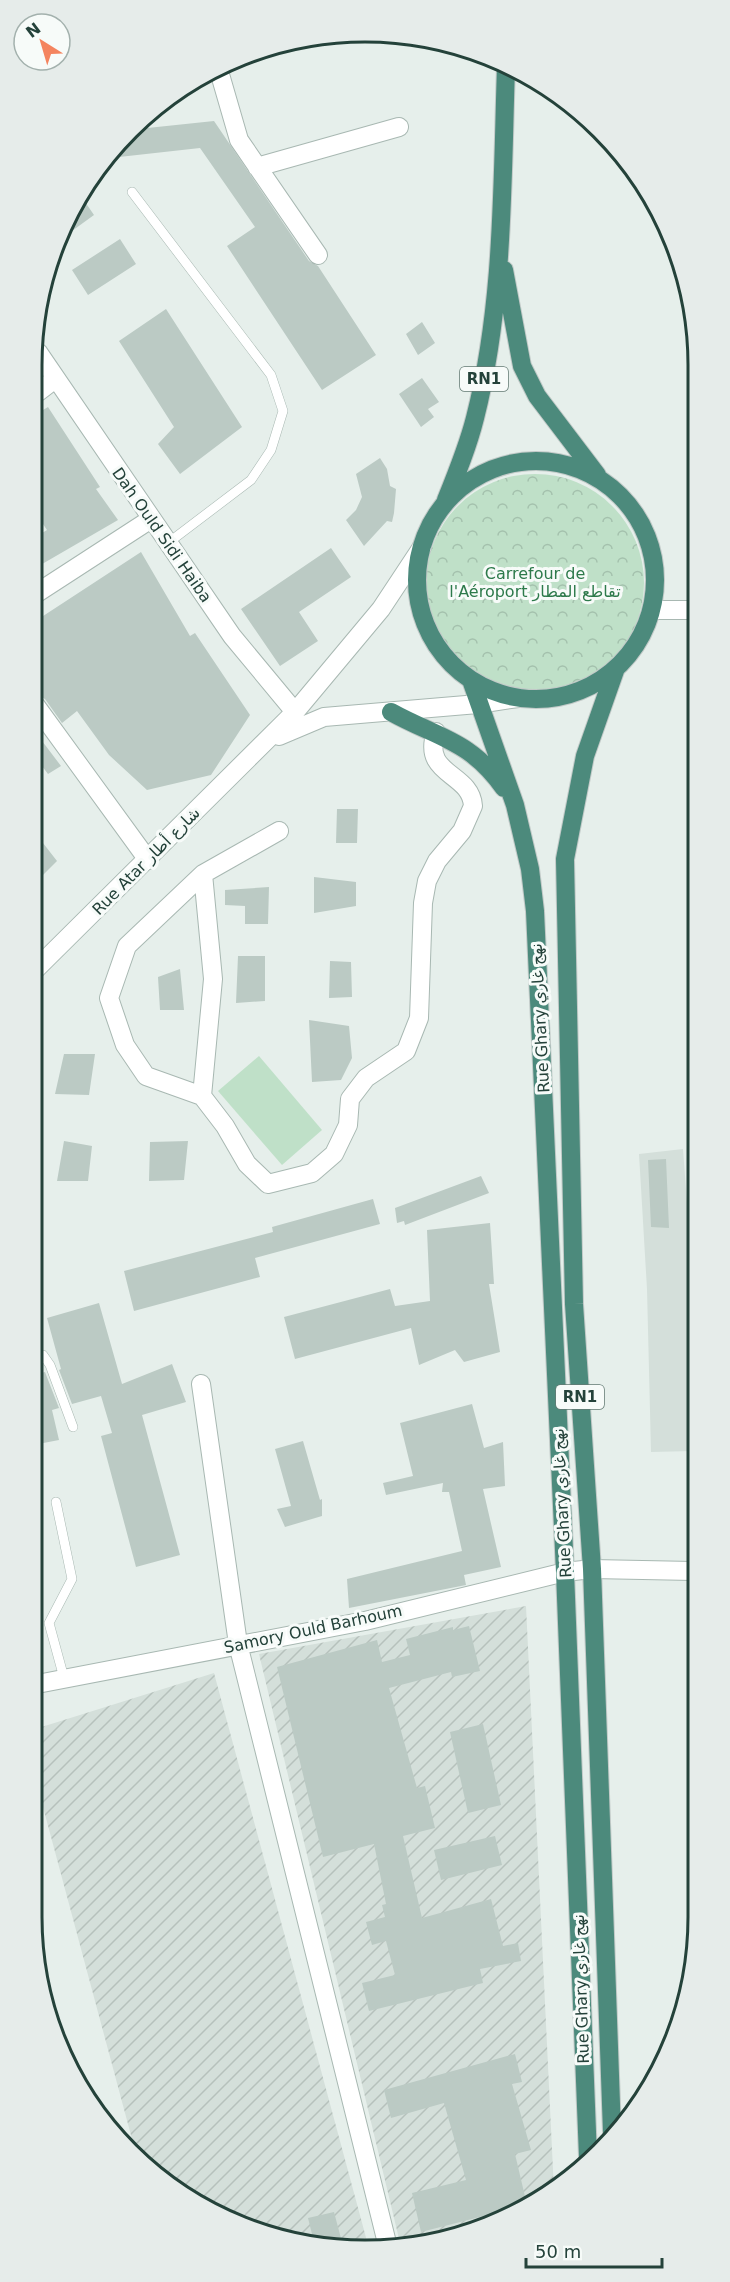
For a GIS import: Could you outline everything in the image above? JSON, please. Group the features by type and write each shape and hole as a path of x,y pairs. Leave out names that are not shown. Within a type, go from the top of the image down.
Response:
{"highway":[{"name":"RN1","path":"445,504 475,420 484,376 500,249 507,74"},
{"name":"RN1","path":"500,249 522,366 537,396 600,479"},
{"path":"554,462 578,468 600,479 631,507 645,530 653,555 656,581 652,610 639,640 616,668 594,683 570,694 544,699 518,698 493,691 471,680 451,663 435,644 424,621 418,597 417,572 422,547 431,524 445,504 462,487 483,474 514,464 554,462"},
{"name":"Rue Ghary نهج غاري","path":"612,2125 592,1569 574,1304 565,859 585,756 616,668"},
{"name":"Rue Ghary نهج غاري","path":"471,680 515,805 530,869 535,911 565,1572 588,2150"},
{"path":"391,711 458,743 484,764 515,805"},
{"path":"552,1304 574,1304"}],"street":[{"path":"220,76 239,140 318,255"},
{"path":"257,167 399,127"},
{"name":"Dah Ould Sidi Haiba","path":"42,359 232,636 295,712"},
{"path":"42,389 55,379"},
{"path":"42,590 151,519"},
{"name":"Rue Atar شارع أطار","path":"42,963 148,860 254,750 295,712 381,609 422,547"},
{"path":"652,610 688,610"},
{"name":"Rue Atar شارع أطار","path":"254,750 297,726 324,717 478,704 518,698"},
{"path":"42,714 148,860"},
{"path":"279,831 203,874 127,946 109,998 125,1046 146,1076 202,1096 225,1126 247,1164 268,1184 312,1173 334,1154 348,1125 350,1099 366,1078 406,1051 419,1018 423,903 427,881 437,861 462,831 473,806 468,790 444,770 434,756 432,748 436,732"},
{"path":"202,1096 213,979 203,874"},
{"path":"201,1384 238,1644 386,2239"},
{"name":"Samory Ould Barhoum","path":"42,1683 365,1621 565,1572 592,1569 688,1571"}],"lane":[{"path":"132,192 271,375 283,411 271,450 250,480 168,543"},
{"path":"42,1355 50,1365 73,1427"},
{"path":"56,1502 72,1579 70,1588 49,1623 64,1678"}],"shaded area":[{"path":"683,1149 688,1203 688,1451 651,1452 647,1289 639,1154"},
{"path":"526,1606 553,2179 508,2207 469,2223 428,2234 399,2238 259,1654"},
{"path":"214,1673 367,2240 302,2234 261,2223 222,2207 168,2173 132,2140 42,1803 42,1727"}],"green space":[{"name":"Carrefour de l'Aéroport تقاطع المطار","path":"535,474 567,479 577,483 612,506 635,541 639,551 644,583 639,615 635,625 612,660 577,683 567,687 535,692 503,687 493,683 458,660 435,625 431,615 426,583 431,551 435,541 458,506 493,483 503,479"},
{"path":"259,1056 322,1130 282,1165 218,1091"}],"building":[{"path":"214,121 309,261 318,266 376,355 322,390 227,246 255,227 200,148 118,157 146,128"},
{"path":"85,202 94,215 71,232"},
{"path":"120,239 136,264 88,295 72,270"},
{"path":"166,309 242,427 180,474 158,444 174,427 119,341"},
{"path":"422,322 435,343 418,355 406,334"},
{"path":"422,378 439,402 428,409 434,417 421,427 399,394"},
{"path":"48,407 100,487 96,489 118,520 42,564 42,533 47,530 42,522 42,411"},
{"path":"380,458 387,469 390,486 396,489 394,513 392,522 387,521 364,546 346,520 356,510 362,497 356,474"},
{"path":"331,548 351,577 299,612 318,641 280,666 241,609"},
{"path":"141,552 190,636 195,633 250,715 211,775 147,790 109,755 77,711 62,723 42,697 42,617"},
{"path":"42,741 61,766 48,774 42,766"},
{"path":"337,809 358,809 357,843 336,843"},
{"path":"42,842 57,861 42,876"},
{"path":"314,877 356,882 356,906 314,913"},
{"path":"269,887 268,924 245,924 245,906 225,905 225,890"},
{"path":"238,956 265,956 265,1001 236,1003"},
{"path":"330,961 351,962 352,997 329,998"},
{"path":"180,969 184,1010 160,1010 158,977"},
{"path":"309,1020 349,1026 352,1058 341,1080 312,1082"},
{"path":"64,1054 95,1054 89,1095 55,1094"},
{"path":"64,1141 92,1146 88,1181 57,1181"},
{"path":"188,1141 184,1180 149,1181 150,1142"},
{"path":"666,1159 669,1228 651,1227 648,1160"},
{"path":"481,1176 489,1193 405,1225 404,1221 397,1223 395,1208"},
{"path":"373,1199 380,1224 255,1258 260,1277 134,1311 124,1271 273,1232 272,1227"},
{"path":"490,1223 494,1284 489,1284 500,1352 464,1362 455,1350 419,1365 411,1328 295,1359 284,1317 390,1289 395,1306 430,1301 427,1230"},
{"path":"99,1303 122,1384 172,1364 186,1402 142,1415 180,1555 136,1567 101,1436 112,1433 101,1396 72,1404 59,1370 61,1369 47,1318"},
{"path":"45,1372 59,1408 52,1410 59,1440 42,1443 42,1373"},
{"path":"472,1404 484,1448 503,1442 505,1486 483,1489 501,1567 464,1575 466,1585 349,1608 347,1579 462,1551 449,1492 442,1492 443,1483 386,1495 383,1483 413,1476 400,1423"},
{"path":"303,1441 320,1500 322,1499 322,1516 285,1527 277,1509 291,1506 275,1449"},
{"path":"469,1626 480,1671 452,1677 451,1672 389,1688 417,1788 425,1786 435,1828 403,1836 422,1918 491,1899 503,1946 518,1943 521,1961 480,1969 483,1983 369,2011 362,1983 395,1975 386,1941 372,1945 366,1922 385,1917 382,1905 386,1904 374,1844 323,1857 277,1667 377,1640 382,1662 410,1655 406,1639 453,1627 453,1630"},
{"path":"483,1724 501,1805 468,1813 450,1732"},
{"path":"495,1836 502,1865 441,1880 434,1850"},
{"path":"515,2054 522,2082 512,2084 531,2150 515,2154 525,2197 491,2214 421,2232 412,2193 466,2180 444,2103 391,2118 384,2090"},
{"path":"334,2212 341,2239 312,2235 308,2218"}]}
